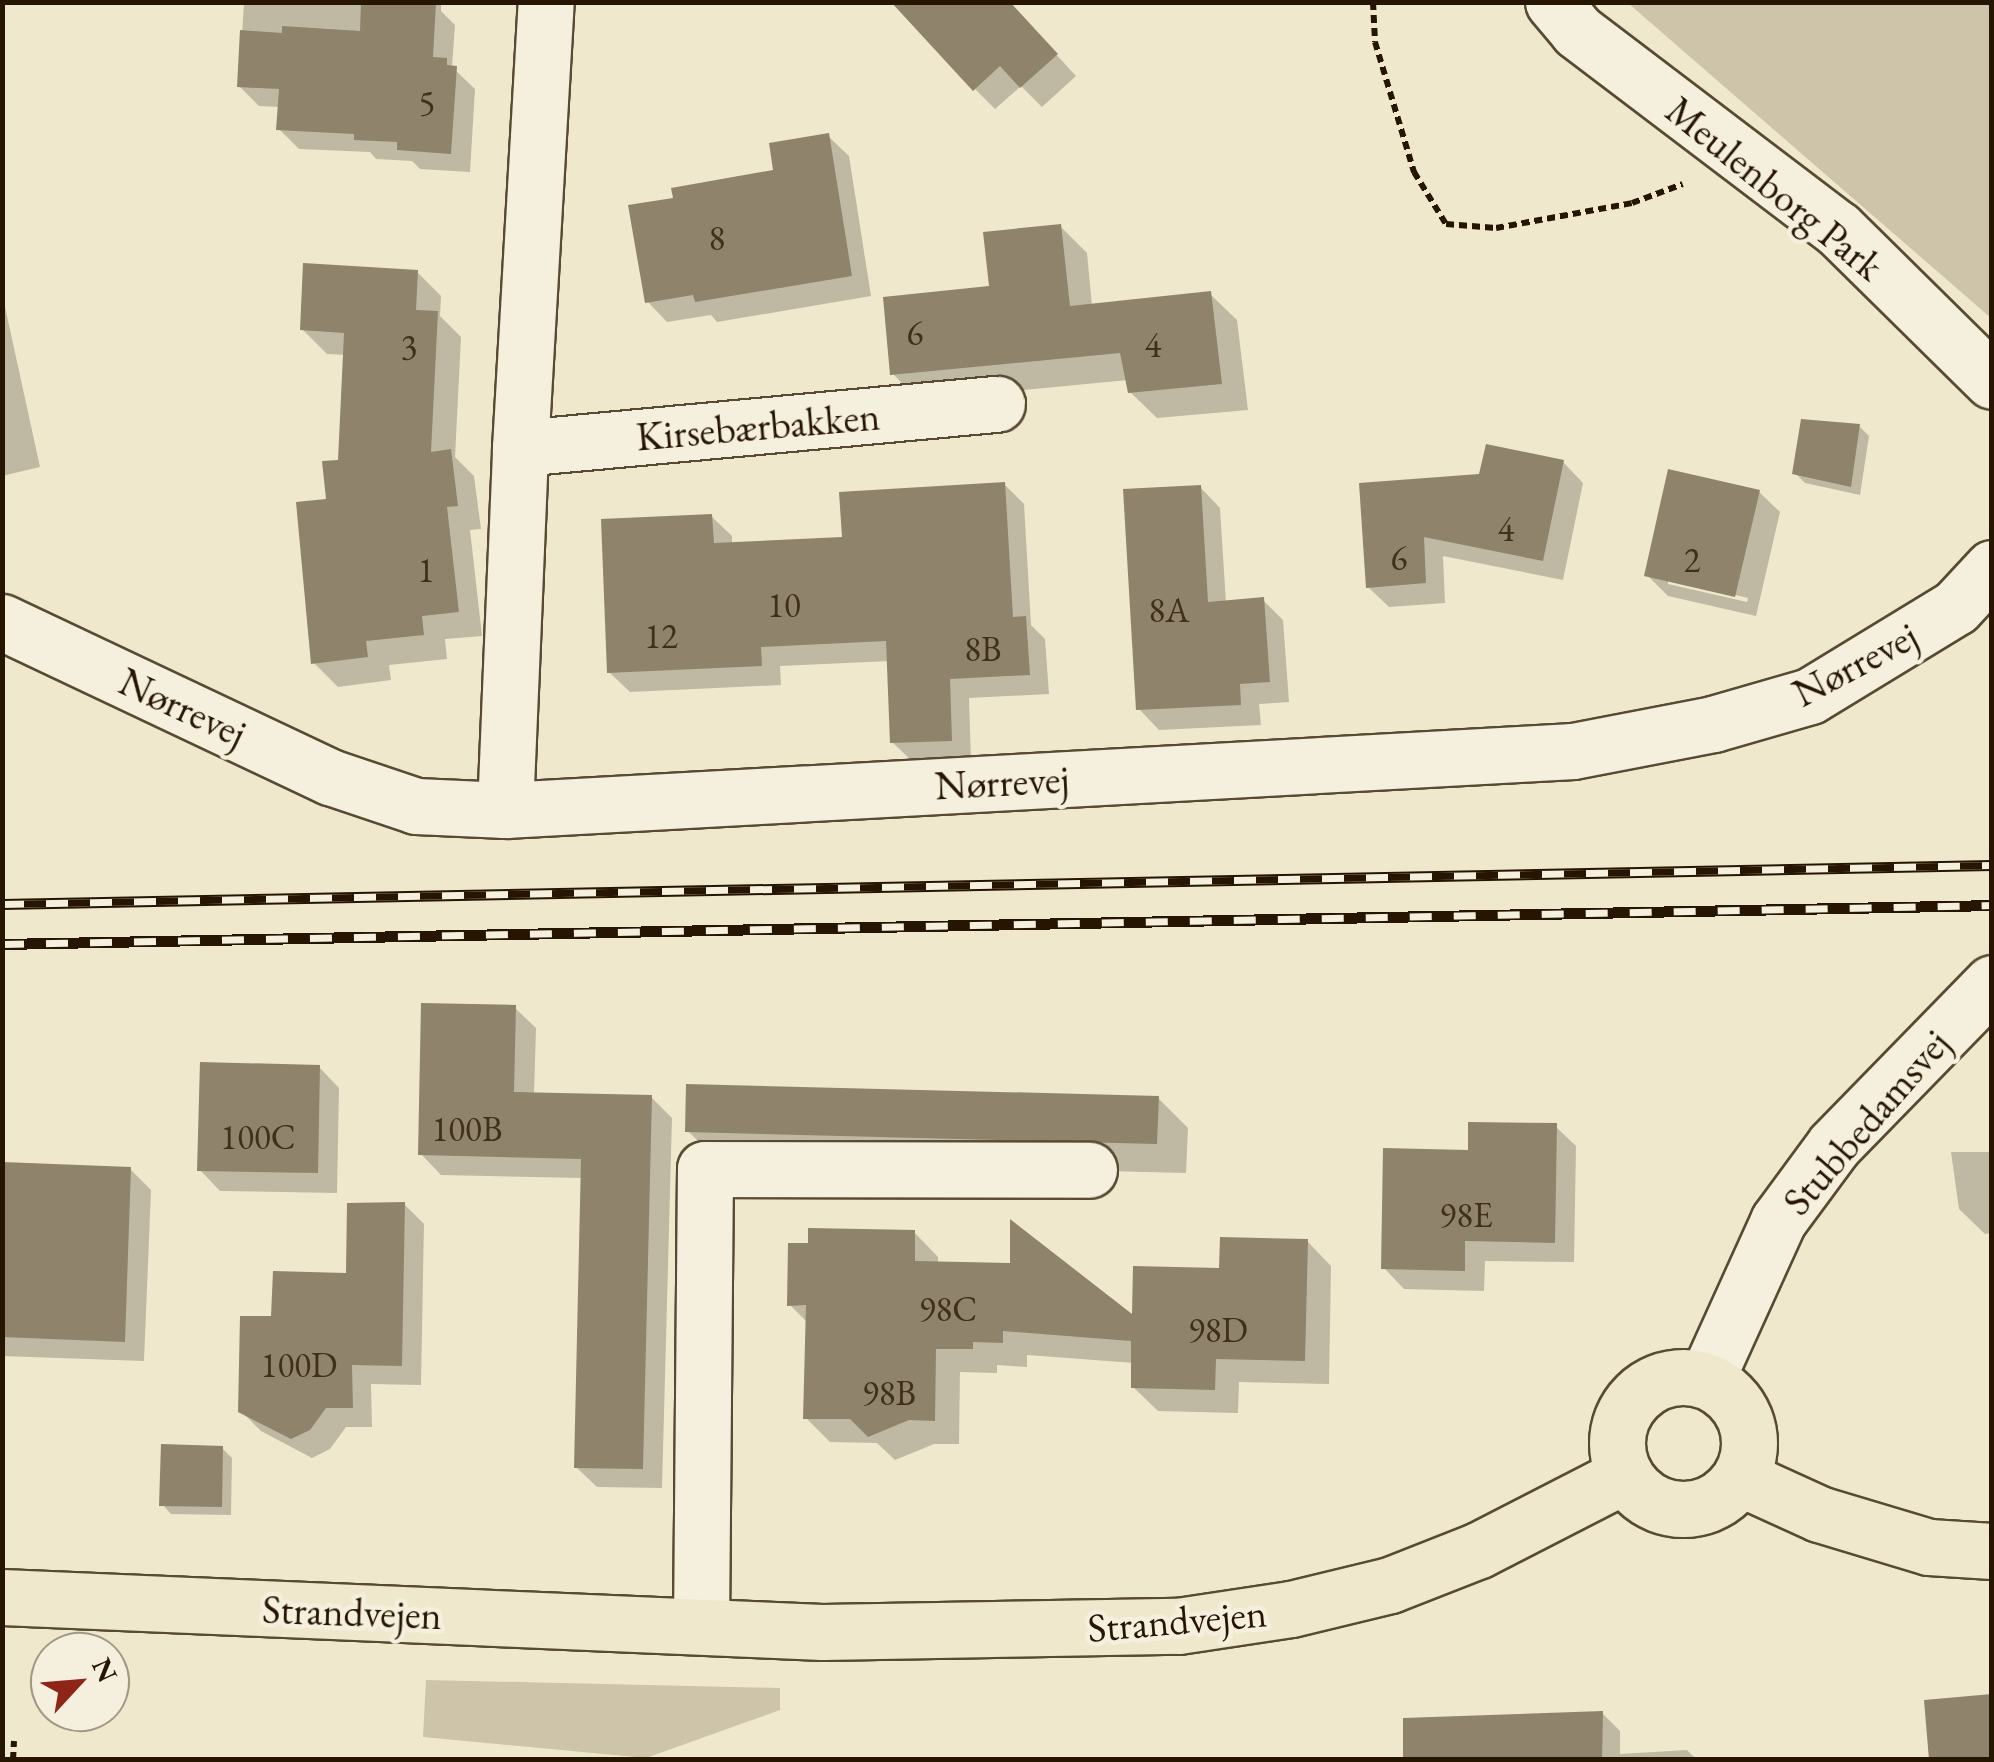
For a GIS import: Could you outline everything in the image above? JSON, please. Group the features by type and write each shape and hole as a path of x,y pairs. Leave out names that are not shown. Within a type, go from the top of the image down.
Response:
{"main road":[{"path":"1684,1376 1706,1380 1728,1394 1748,1427 1749,1454 1740,1478 1721,1498 1681,1510 1648,1500 1624,1475 1617,1453 1618,1430 1626,1409 1641,1392 1662,1380 1684,1376"},
{"name":"Strandvejen","path":"2,1597 822,1632 1178,1626 1291,1610 1390,1584 1479,1550 1624,1475"},
{"path":"1740,1478 1819,1514 1929,1547 1992,1551"}],"street":[{"path":"506,810 520,448 546,2"},
{"name":"Meulenborg Park","path":"1552,2 1576,32 1838,229 1992,381"},
{"name":"Kirsebærbakken","path":"520,448 996,404"},
{"name":"Nørrevej","path":"2,622 330,777 416,806 506,810 1572,750 1713,724 1810,696 1956,607 1992,568"},
{"name":"Stubbedamsvej","path":"1706,1380 1778,1222 1834,1145 1992,983"},
{"path":"701,1626 705,1169 1090,1170"}],"path":[{"path":"1373,2 1375,42 1414,172 1446,224 1496,228 1632,203 1748,160"},
{"path":"13,1760 14,1741"}],"shaded area":[{"path":"1628,3 1991,3 1991,318"},
{"path":"426,1680 780,1688 780,1710 646,1758 423,1737"}],"building":[{"path":"361,2 436,2 433,57 447,58 447,65 457,66 451,154 397,150 397,142 354,140 354,134 276,130 279,89 237,87 240,30 282,33 282,26 360,31"},
{"path":"891,2 1010,2 1058,54 1020,88 1000,66 973,91"},
{"path":"829,133 852,276 695,302 693,295 645,303 628,205 673,198 671,188 773,170 769,143"},
{"path":"1061,224 1070,306 1211,291 1222,384 1128,393 1120,353 890,375 883,297 989,286 983,232"},
{"path":"303,263 418,270 416,310 438,311 431,452 451,449 458,506 447,507 459,612 422,616 424,635 366,641 368,657 311,664 296,502 326,499 322,461 338,460 344,333 300,330"},
{"path":"1801,419 1860,424 1851,487 1792,474"},
{"path":"1486,444 1564,460 1543,561 1424,537 1426,583 1366,588 1359,483 1479,474"},
{"path":"1668,469 1760,490 1735,597 1644,576"},
{"path":"1005,482 1013,617 1026,616 1030,675 950,679 952,741 890,743 886,641 761,647 762,666 607,673 601,519 712,514 714,543 842,537 839,492"},
{"path":"1201,485 1208,602 1264,597 1270,682 1240,684 1241,705 1136,710 1123,489"},
{"path":"421,1003 516,1005 514,1092 652,1095 643,1469 574,1468 581,1159 418,1155"},
{"path":"200,1062 320,1065 318,1173 197,1171"},
{"path":"686,1084 1159,1096 1157,1144 685,1132"},
{"path":"1468,1122 1557,1123 1555,1243 1465,1241 1465,1271 1381,1269 1383,1148 1468,1150"},
{"path":"2,1162 131,1167 125,1342 2,1337"},
{"path":"405,1202 402,1366 352,1365 353,1408 326,1408 310,1430 291,1439 238,1412 240,1316 271,1316 273,1271 346,1273 347,1203"},
{"path":"1010,1219 1132,1314 1133,1266 1219,1268 1220,1237 1308,1239 1305,1361 1216,1359 1215,1390 1131,1388 1131,1341 1003,1331 1003,1343 973,1342 973,1349 936,1349 935,1421 909,1420 868,1437 850,1419 803,1419 806,1305 787,1306 788,1243 808,1243 808,1228 915,1230 915,1261 1010,1263"},
{"path":"161,1444 223,1446 222,1507 159,1506"},
{"path":"1992,1694 1992,1760 1929,1760 1924,1700"},
{"path":"1603,1711 1602,1760 1403,1760 1403,1718"}],"railway":[{"path":"2,904 1992,865"},
{"path":"2,944 1992,905"}]}
